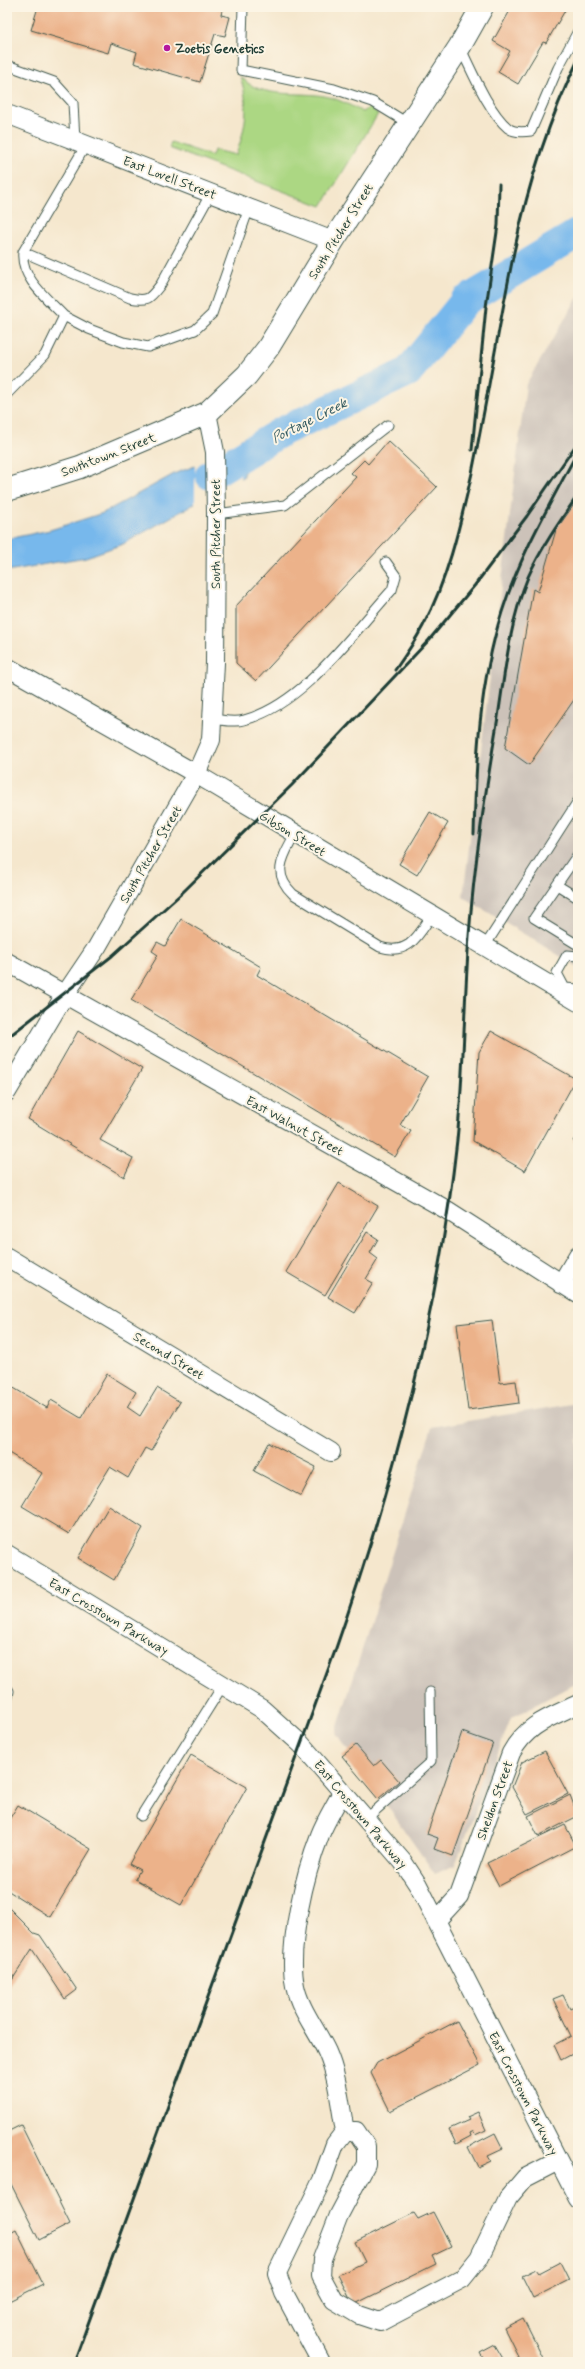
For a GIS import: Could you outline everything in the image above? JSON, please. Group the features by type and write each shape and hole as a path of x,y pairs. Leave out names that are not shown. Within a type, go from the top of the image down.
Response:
{"main road":[{"name":"South Pitcher Street","path":"207,413 247,375 268,348 333,241 460,46 482,7"},
{"name":"Southtown Street","path":"7,490 80,467 207,413"}],"street":[{"name":"East Lovell Street","path":"7,114 333,241"},
{"name":"South Pitcher Street","path":"7,1092 64,996 97,947 196,774 211,740 213,719 216,514 214,452 207,413"},
{"name":"Gibson Street","path":"7,667 196,774 485,946 568,990 578,1002"},
{"name":"East Walnut Street","path":"7,962 64,996 442,1207 578,1294"},
{"path":"561,1284 578,1255"},
{"name":"Second Street","path":"7,1257 331,1452"},
{"name":"East Crosstown Parkway","path":"7,1554 262,1709 301,1744 403,1862 418,1885 578,2199"},
{"name":"Sheldon Street","path":"436,1921 459,1896 511,1753 518,1739 534,1724 578,1704"},
{"path":"321,2362 284,2293 277,2273 322,2180 335,2144 345,2131 335,2076 327,2051 305,2011 295,1987 292,1956 306,1877 320,1834 342,1792"},
{"path":"345,2131 356,2131 366,2146 366,2164 339,2214 322,2259 321,2276 334,2300 359,2315 380,2322 462,2279 479,2258 508,2198 525,2178 558,2161"}],"lane":[{"path":"243,7 241,70 340,91 373,102 409,124"},
{"path":"460,46 486,99 508,129 522,133 531,131 558,68 578,31"},
{"path":"7,65 54,82 73,103 80,143 23,252 22,263 28,274 64,316 110,337 148,348 195,330 212,314 249,208"},
{"path":"23,252 130,298 143,301 151,297 161,284 211,194"},
{"path":"7,394 11,385 45,355 64,316"},
{"path":"216,514 285,505 388,425"},
{"path":"213,719 242,721 256,716 284,702 314,678 392,590 396,576 386,562"},
{"path":"485,946 578,801"},
{"path":"295,834 282,858 280,872 284,886 293,894 380,948 390,951 402,949 416,939 432,915"},
{"path":"578,854 534,918 578,946"},
{"path":"557,885 578,898"},
{"path":"568,990 557,973 567,955 578,956"},
{"path":"141,1816 223,1685"},
{"path":"7,1688 9,1691 7,1702"},
{"path":"366,1819 431,1761 430,1692"}],"shaded area":[{"path":"578,297 578,967 463,897 526,384"},
{"path":"578,1403 578,1682 511,1718 455,1865 435,1874 336,1733 432,1427"}],"green space":[{"path":"240,76 249,84 259,89 270,92 329,97 363,112 370,107 378,114 322,206 169,148 171,142 212,156 214,150 236,155 246,116 245,97"}],"water":[{"path":"245,437 244,476 123,544 86,557 7,571 7,539 50,530 103,513 176,473 195,466"}],"pier":[{"path":"240,438 240,480 195,505 195,464"}],"building":[{"name":"Zoetis Genetics","path":"38,7 223,7 221,15 230,17 225,36 215,34 200,82 134,63 137,52 111,43 108,53 31,30"},
{"path":"512,7 567,7 546,43 543,42 518,84 498,72 510,51 493,41"},
{"path":"388,441 437,487 256,681 236,663 236,606 356,477 351,473 364,460 368,464"},
{"path":"578,499 578,694 529,765 505,748 533,589 538,592 556,530"},
{"path":"430,812 448,823 417,875 399,864"},
{"path":"181,919 261,967 257,975 428,1077 400,1125 411,1131 395,1157 131,1000 158,955 152,951 157,942 165,946"},
{"path":"78,1031 142,1069 100,1140 133,1158 124,1177 28,1119"},
{"path":"491,1031 576,1079 525,1171 473,1141 479,1052"},
{"path":"578,1133 578,1144 573,1141"},
{"path":"339,1183 378,1206 325,1295 286,1272"},
{"path":"367,1232 378,1239 370,1253 378,1259 366,1279 373,1283 355,1313 328,1297"},
{"path":"492,1320 500,1383 516,1381 519,1403 468,1410 457,1324"},
{"path":"107,1374 136,1392 127,1407 140,1416 157,1388 180,1402 151,1451 145,1448 128,1478 110,1467 69,1534 22,1506 42,1473 7,1452 7,1384 47,1408 51,1400 81,1418"},
{"path":"269,1443 316,1467 301,1496 254,1471"},
{"path":"109,1506 143,1528 114,1580 78,1558"},
{"path":"462,1732 493,1743 453,1856 434,1849 438,1838 427,1834"},
{"path":"356,1745 374,1766 381,1760 399,1781 378,1799 342,1756"},
{"path":"545,1751 568,1794 527,1814 512,1787 522,1762"},
{"path":"191,1755 247,1787 181,1905 135,1879 140,1870 129,1864"},
{"path":"570,1795 578,1816 538,1836 528,1816"},
{"path":"18,1805 91,1849 50,1917 7,1890 7,1823"},
{"path":"565,1825 576,1846 499,1886 487,1863"},
{"path":"7,1906 34,1933 40,1935 77,1990 65,1999 32,1949 7,1988"},
{"path":"563,1995 570,2009 578,2005 578,2051 561,2060 554,2045 571,2036 553,1999"},
{"path":"457,2021 480,2065 390,2111 371,2073 377,2063"},
{"path":"478,2112 486,2130 475,2135 474,2131 470,2133 471,2136 456,2144 449,2129 469,2120 467,2117"},
{"path":"21,2125 70,2224 39,2240 7,2176 7,2132"},
{"path":"495,2133 503,2149 488,2156 491,2161 478,2167 468,2147"},
{"path":"433,2212 451,2247 432,2256 436,2264 353,2305 338,2275 365,2262 355,2242 414,2213 418,2219"},
{"path":"16,2230 43,2284 7,2302 7,2235"},
{"path":"560,2262 569,2280 533,2298 522,2276 536,2269 539,2273"},
{"path":"523,2318 543,2358 536,2362 521,2362 504,2328"},
{"path":"495,2345 505,2362 485,2362 480,2353"}],"waterway":[{"name":"Portage Creek","path":"210,475 283,431 408,372 465,301 578,233"}],"railway":[{"path":"395,670 423,626 440,590 446,571 463,512 472,473 509,279 532,178 557,106 578,60"},
{"path":"472,450 486,307 498,225 499,184"},
{"path":"7,1038 112,956 182,893 292,785 429,640 475,585 527,516 578,442"},
{"path":"474,834 480,722 488,667 494,639 509,591 518,570 536,530 578,451"},
{"path":"74,2362 335,1651 376,1526 394,1463 411,1399 425,1335 449,1205 457,1140 463,1064 467,962 474,881 485,799 512,628 522,593 533,566 578,495"}],"place":[{"name":"Zoetis Genetics","path":"167,48"}]}
